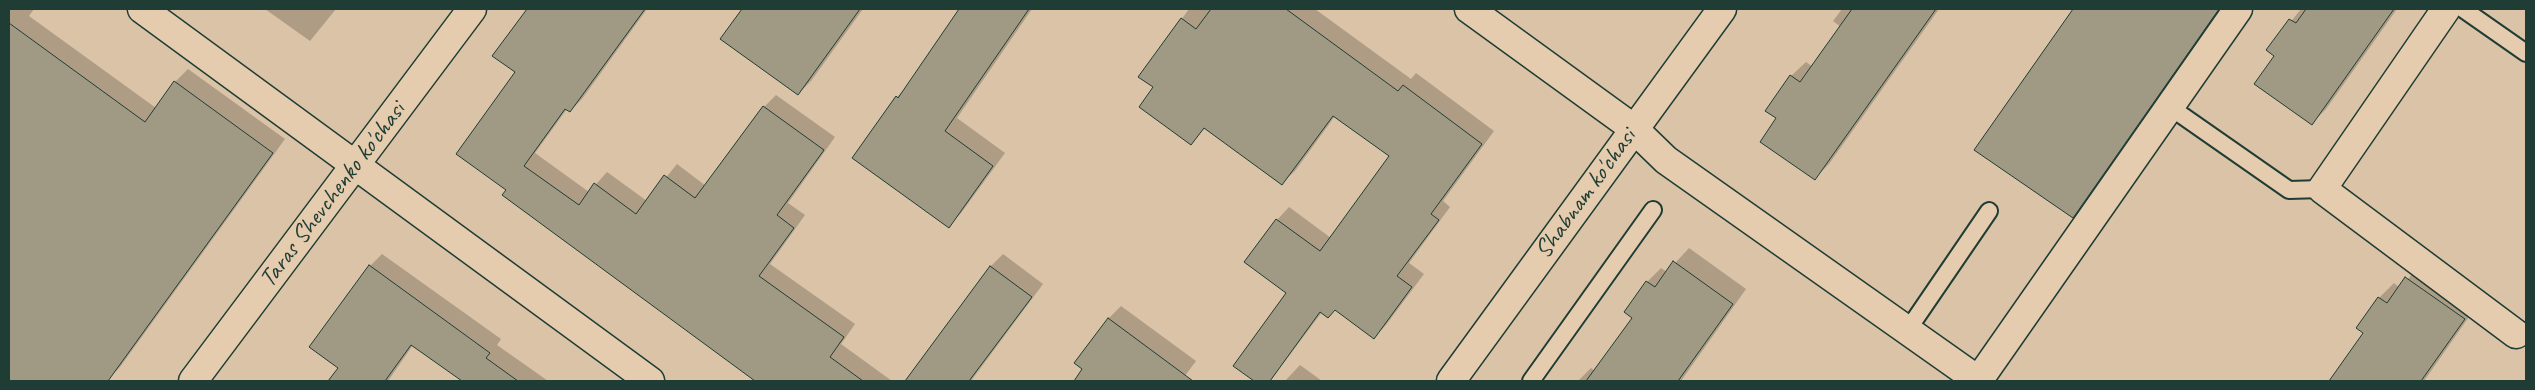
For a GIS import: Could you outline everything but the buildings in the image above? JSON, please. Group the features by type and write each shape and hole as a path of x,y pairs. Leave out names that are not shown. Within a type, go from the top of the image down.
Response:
{"street":[{"path":"142,9 357,164 650,381"},
{"name":"Taras Shevchenko ko'chasi","path":"194,381 472,9"},
{"path":"1469,9 1633,128 1666,160 1978,381 2238,9"},
{"name":"Shabnam ko'chasi","path":"1451,381 1633,128 1722,9"},
{"path":"2446,9 2322,188 2516,334"}],"lane":[{"path":"2463,9 2526,54"},
{"path":"2170,108 2289,190 2322,188"},
{"path":"1531,381 1653,210"},
{"path":"1907,331 1989,212"}]}
